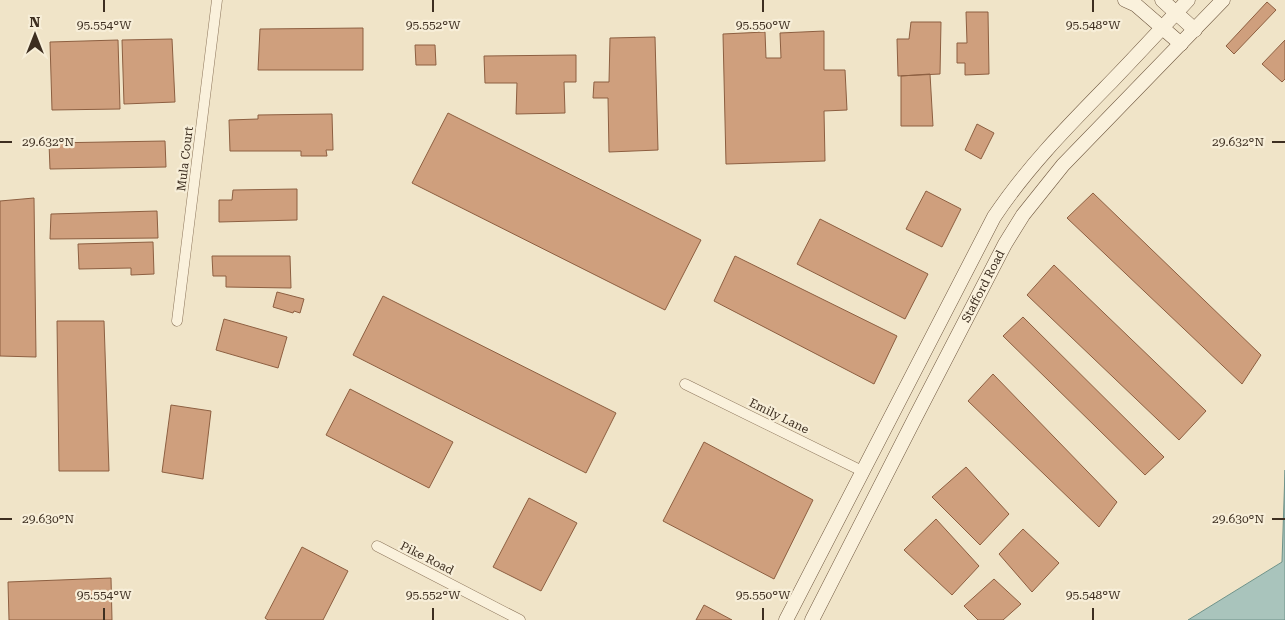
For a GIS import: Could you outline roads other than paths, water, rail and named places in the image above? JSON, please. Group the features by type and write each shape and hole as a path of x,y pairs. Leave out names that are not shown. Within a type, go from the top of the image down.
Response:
{"main road":[{"path":"1126,0 1136,5 1181,44"},
{"path":"1162,0 1194,30"},
{"name":"Stafford Road","path":"786,620 994,217 1010,192 1057,138 1164,28 1188,0"},
{"name":"Stafford Road","path":"812,620 1005,244 1023,215 1043,188 1070,158 1223,0"},
{"path":"938,324 958,336"},
{"path":"829,535 850,548"}],"street":[{"name":"Mula Court","path":"177,320 217,0"},
{"name":"Emily Lane","path":"685,384 862,471"},
{"name":"Pike Road","path":"377,546 520,620"}],"water":[{"path":"1285,470 1285,620 1188,620 1282,562"}]}
